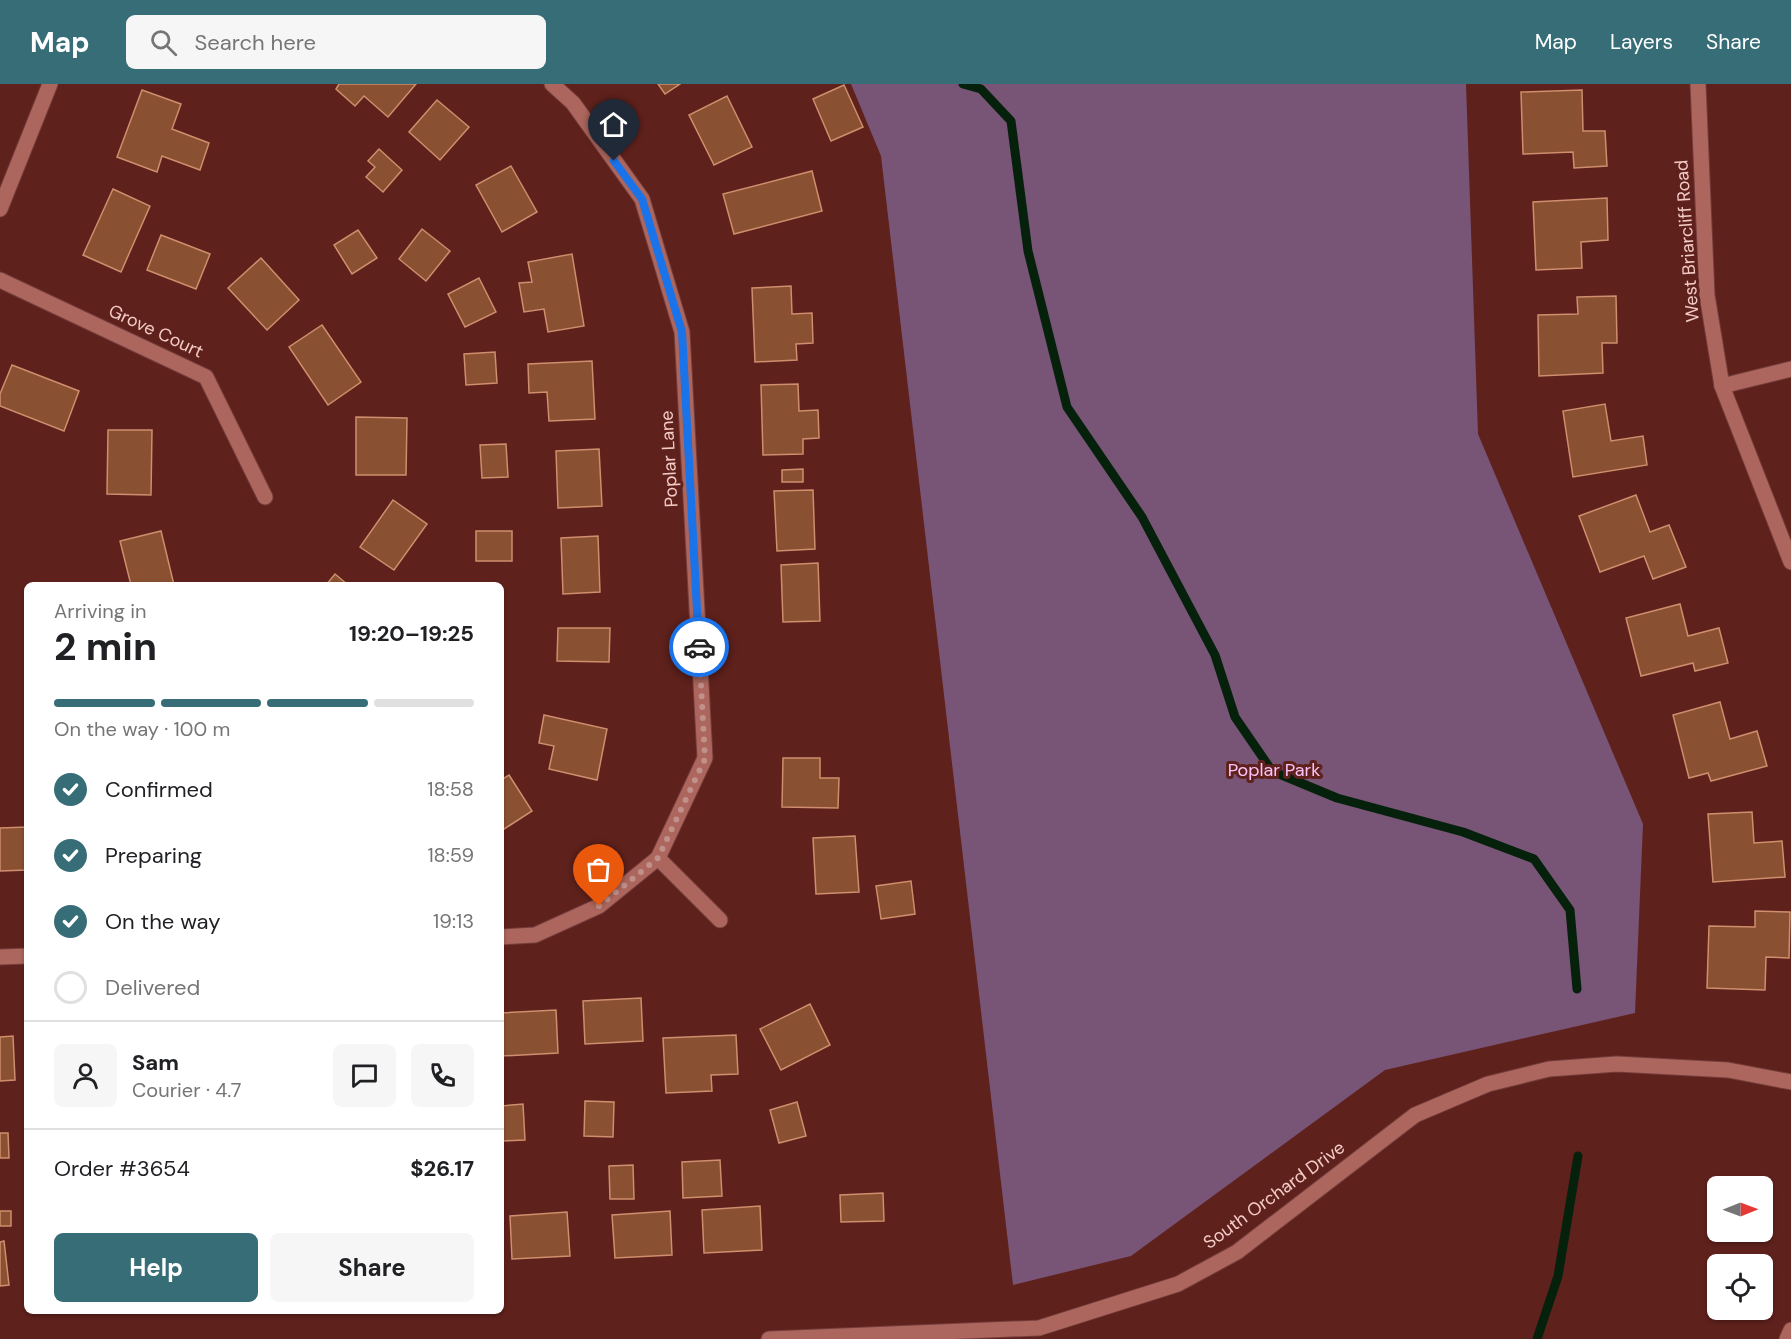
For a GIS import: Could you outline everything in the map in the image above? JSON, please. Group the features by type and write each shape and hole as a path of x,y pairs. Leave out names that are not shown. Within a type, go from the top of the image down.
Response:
{"street":[{"path":"0,209 50,84"},
{"name":"Poplar Lane","path":"552,84 573,103 642,199 682,332 705,759 658,858"},
{"name":"West Briarcliff Road","path":"1698,84 1707,295 1722,386 1791,562"},
{"name":"Grove Court","path":"0,280 206,377 265,497"},
{"path":"1722,386 1791,369"},
{"path":"504,937 535,935 599,906 658,858 720,920"},
{"path":"0,957 24,956"},
{"name":"South Orchard Drive","path":"769,1339 1039,1328 1178,1284 1237,1252 1415,1115 1488,1084 1549,1069 1617,1064 1728,1070 1791,1082"},
{"path":"1787,1339 1791,1330"}],"green space":[{"name":"Poplar Park","path":"851,84 1466,84 1478,434 1643,824 1635,1013 1385,1070 1131,1256 1013,1285 881,156"}],"building":[{"path":"339,84 416,84 388,117 364,96 355,106 336,89"},
{"path":"658,84 680,84 665,94"},
{"path":"844,85 863,127 831,141 813,99"},
{"path":"142,90 181,104 172,129 209,143 200,170 162,156 157,172 117,157"},
{"path":"1582,90 1583,131 1605,131 1607,166 1574,168 1573,152 1523,154 1521,92"},
{"path":"727,96 752,147 714,165 689,115"},
{"path":"437,100 469,127 440,160 409,132"},
{"path":"379,149 402,170 383,192 366,177 375,167 368,161"},
{"path":"511,166 537,212 502,232 476,185"},
{"path":"812,171 822,211 734,234 723,194"},
{"path":"113,189 150,206 121,272 83,255"},
{"path":"1607,198 1608,240 1581,242 1582,268 1536,270 1533,202"},
{"path":"422,229 450,251 426,281 399,259"},
{"path":"358,230 377,258 352,274 334,245"},
{"path":"161,235 210,254 196,289 147,270"},
{"path":"572,254 584,326 548,332 544,309 524,312 519,283 532,282 528,262"},
{"path":"261,258 299,300 267,330 228,288"},
{"path":"479,278 496,312 465,327 448,294"},
{"path":"791,286 792,314 812,313 813,343 796,344 797,360 755,362 752,288"},
{"path":"1616,296 1617,343 1602,343 1603,373 1539,376 1538,315 1578,314 1577,297"},
{"path":"322,325 361,382 328,405 289,347"},
{"path":"495,352 497,383 466,385 464,354"},
{"path":"592,361 595,419 549,421 547,392 529,393 528,364"},
{"path":"12,365 79,391 64,431 0,406 0,394"},
{"path":"798,384 799,411 818,410 819,438 803,439 803,454 763,455 761,385"},
{"path":"1605,404 1611,441 1643,436 1647,465 1573,477 1563,411"},
{"path":"356,417 407,418 406,475 356,475"},
{"path":"108,430 152,430 151,495 107,494"},
{"path":"506,444 508,477 482,478 480,445"},
{"path":"599,449 602,506 558,508 556,451"},
{"path":"803,469 803,482 782,482 782,470"},
{"path":"813,490 815,549 777,551 774,491"},
{"path":"1636,495 1650,532 1669,525 1686,567 1653,579 1644,556 1600,572 1579,516"},
{"path":"393,500 427,524 394,570 360,547"},
{"path":"161,531 173,582 130,582 120,541"},
{"path":"476,531 512,531 512,561 476,561"},
{"path":"598,536 600,592 563,594 561,538"},
{"path":"818,563 820,621 783,622 781,565"},
{"path":"335,574 344,582 328,582"},
{"path":"1680,604 1688,636 1719,628 1728,663 1695,671 1693,663 1641,676 1626,618"},
{"path":"558,628 610,628 609,662 557,661"},
{"path":"1720,702 1730,739 1757,731 1767,766 1711,781 1708,773 1689,778 1673,715"},
{"path":"544,715 607,729 597,780 549,769 554,746 539,743"},
{"path":"783,758 820,758 820,778 839,778 838,808 782,807"},
{"path":"509,775 532,811 504,829 504,778"},
{"path":"1752,812 1754,843 1782,841 1785,877 1713,882 1708,814"},
{"path":"24,827 24,870 0,871 0,828"},
{"path":"855,836 859,892 816,894 813,838"},
{"path":"911,881 915,914 881,919 876,886"},
{"path":"1755,911 1790,912 1789,958 1766,957 1765,990 1707,988 1709,926 1755,927"},
{"path":"641,998 643,1041 585,1044 583,1001"},
{"path":"810,1004 830,1045 781,1070 760,1029"},
{"path":"556,1010 558,1053 504,1056 504,1013"},
{"path":"736,1035 738,1074 711,1075 712,1091 666,1093 663,1038"},
{"path":"13,1036 15,1080 0,1081 0,1037"},
{"path":"585,1101 614,1102 613,1137 584,1136"},
{"path":"797,1102 806,1136 779,1143 770,1110"},
{"path":"523,1104 525,1140 504,1141 504,1106"},
{"path":"0,1133 8,1133 9,1158 0,1158"},
{"path":"720,1160 722,1196 683,1198 682,1162"},
{"path":"633,1165 634,1199 610,1199 609,1166"},
{"path":"883,1193 884,1221 841,1222 840,1195"},
{"path":"760,1206 762,1250 704,1253 702,1210"},
{"path":"0,1211 11,1211 11,1226 0,1226"},
{"path":"670,1211 672,1255 615,1258 612,1215"},
{"path":"567,1212 570,1256 512,1259 510,1216"},
{"path":"4,1241 9,1285 0,1286 0,1242"}],"waterway":[{"path":"963,84 981,89 1011,121 1028,251 1067,407 1142,517 1215,655 1235,717 1272,771 1337,798 1463,832 1534,859 1570,910 1577,989"},
{"path":"1537,1339 1558,1276 1578,1156"}],"way so far":[{"path":"599,906 658,858 705,759 699,647"}],"route":[{"path":"614,161 642,199 682,332 699,647"}]}
